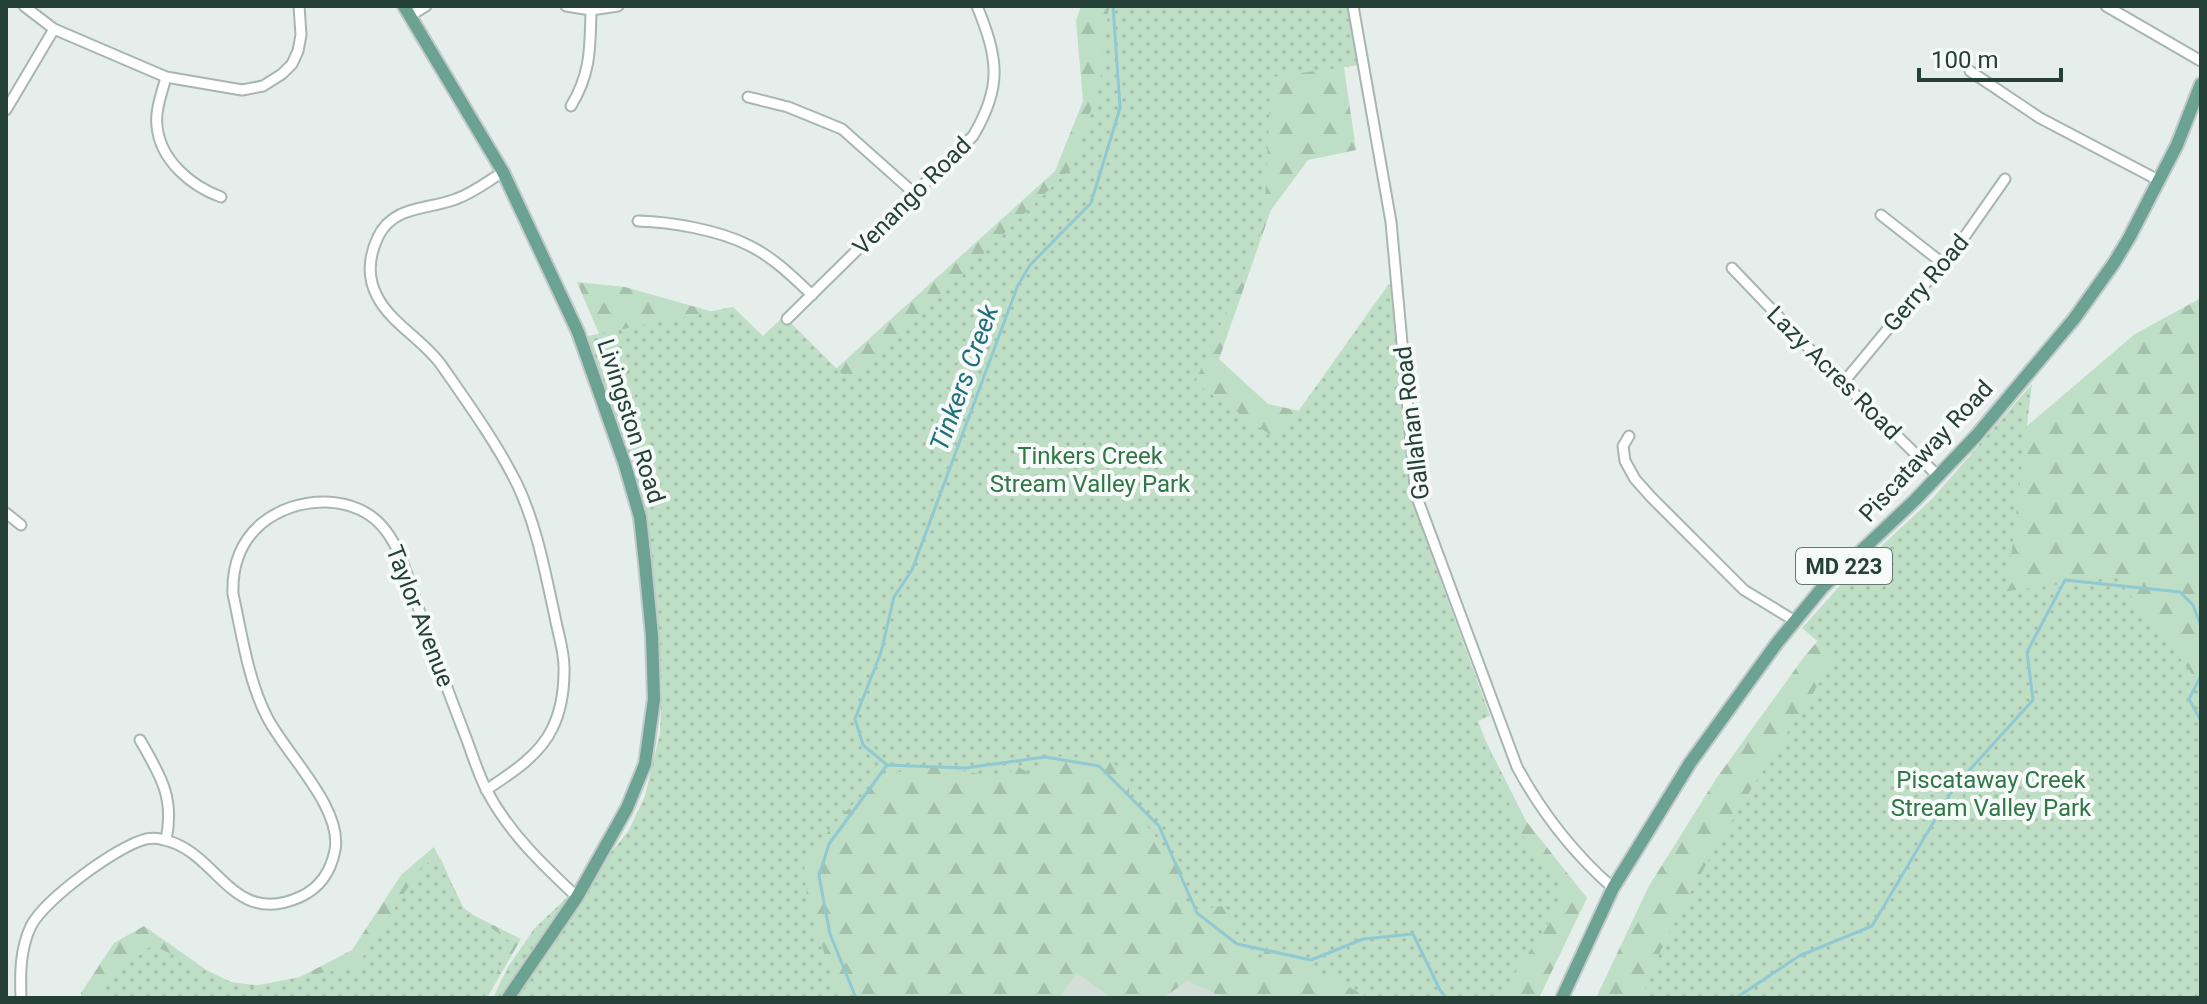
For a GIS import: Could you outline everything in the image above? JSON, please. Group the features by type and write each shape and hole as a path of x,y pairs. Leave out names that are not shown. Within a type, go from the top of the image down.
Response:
{"main road":[{"name":"Livingston Road","path":"407,11 503,172 578,332 614,428 640,517 647,577 654,699 649,745 638,784 577,897 508,998"},
{"name":"Piscataway Road","path":"1562,998 1613,888 1690,763 1795,621 1822,588 1976,436 2074,319 2129,238 2160,181 2201,84"}],"street":[{"path":"24,6 54,29 166,77 242,90 263,86 282,74 295,59 301,35 299,6"},
{"path":"407,11 426,6"},
{"path":"566,6 591,10 618,6"},
{"name":"Venango Road","path":"787,319 973,136 991,100 996,78 995,62 977,6"},
{"name":"Gallahan Road","path":"1353,6 1375,140 1385,177 1419,503 1517,767 1558,830 1613,888"},
{"path":"2106,6 2201,61"},
{"path":"571,106 589,66 591,10"},
{"path":"6,110 54,29"},
{"path":"1970,71 2040,118 2160,181"},
{"path":"166,77 156,124 163,148 193,184 221,197"},
{"path":"748,97 803,112 842,129 915,194"},
{"path":"486,790 509,775 540,747 553,728 559,711 564,664 546,571 534,526 505,463 432,353 383,306 373,288 370,270 378,238 392,219 412,209 457,199 503,172"},
{"name":"Gerry Road","path":"1843,383 1965,236 2005,179"},
{"path":"1881,215 1941,262"},
{"path":"638,221 661,222 747,244 774,261 812,295"},
{"name":"Lazy Acres Road","path":"1732,268 1938,476"},
{"path":"1629,436 1623,446 1625,461 1635,479 1651,497 1744,590 1795,621"},
{"name":"Taylor Avenue","path":"166,840 190,851 235,893 256,902 273,904 298,897 315,888 328,870 335,850 334,831 321,799 272,726 260,702 232,579 236,559 249,537 269,518 305,503 328,502 349,506 377,521 393,542 486,790 524,845 577,897"},
{"path":"6,513 21,525"},
{"path":"21,998 21,968 26,940 44,909 71,884 122,851 146,839 166,840 169,814 167,791 140,740"}],"shaded area":[{"path":"1077,973 1111,998 1059,998"},
{"path":"1187,981 1224,998 1163,998"}],"green space":[{"name":"Tinkers Creek Stream Valley Park","path":"1081,6 1335,6 1356,150 1308,160 1271,210 1219,359 1268,404 1322,416 1526,821 1587,898 1539,998 1224,998 1187,981 1163,998 1111,998 1077,973 1059,998 539,998 672,751 653,460 577,282 625,287 731,317 819,384 1055,171 1083,101 1076,21"},
{"name":"Tinkers Creek Stream Valley Park","path":"1109,6 1351,6 1360,65 1271,77 1264,226 1195,383 1278,440 1388,285 1393,284 1405,449 1413,497 1490,716 1478,721 1522,835 1560,880 1558,908 1499,998 1370,998 1268,945 1258,964 1222,906 1181,913 1184,872 1130,805 1128,772 1105,759 1052,756 1037,779 1013,763 1009,779 926,767 899,772 867,791 853,804 804,862 807,900 836,989 860,998 493,998 508,967 534,929 602,864 629,830 645,796 660,733 662,687 647,545 583,337 733,307 763,336 784,316 851,383 1071,168 1100,84"},
{"name":"Piscataway Creek Stream Valley Park","path":"2201,298 2201,998 1596,998 1649,886 1716,779 1804,657 1877,571 2021,431 2135,334"},
{"name":"Piscataway Creek Stream Valley Park","path":"2032,384 2007,591 2116,577 2201,685 2201,998 1642,998 1679,913 1706,865 1836,657 1802,628 1846,579 1933,498"},
{"path":"434,847 465,911 521,939 487,998 81,998 81,993 114,943 144,926 222,981 279,988 352,950 401,875"},
{"path":"441,859 461,906 512,943 484,998 105,998 104,984 152,945 244,988 357,966 422,866"}],"waterway":[{"name":"Tinkers Creek","path":"887,765 863,745 855,719 881,652 894,597 912,570 1018,285 1030,265 1091,203 1120,108 1113,6"},
{"path":"1736,998 1799,956 1872,926 1955,786 2033,700 2027,652 2065,580 2180,592 2193,605 2201,626"},
{"path":"2201,676 2189,699 2201,721"},
{"path":"887,765 965,768 1045,757 1099,766 1159,826 1197,913 1237,944 1311,960 1363,939 1413,934 1446,998"},
{"path":"856,998 830,934 819,876 829,844 887,765"}]}
